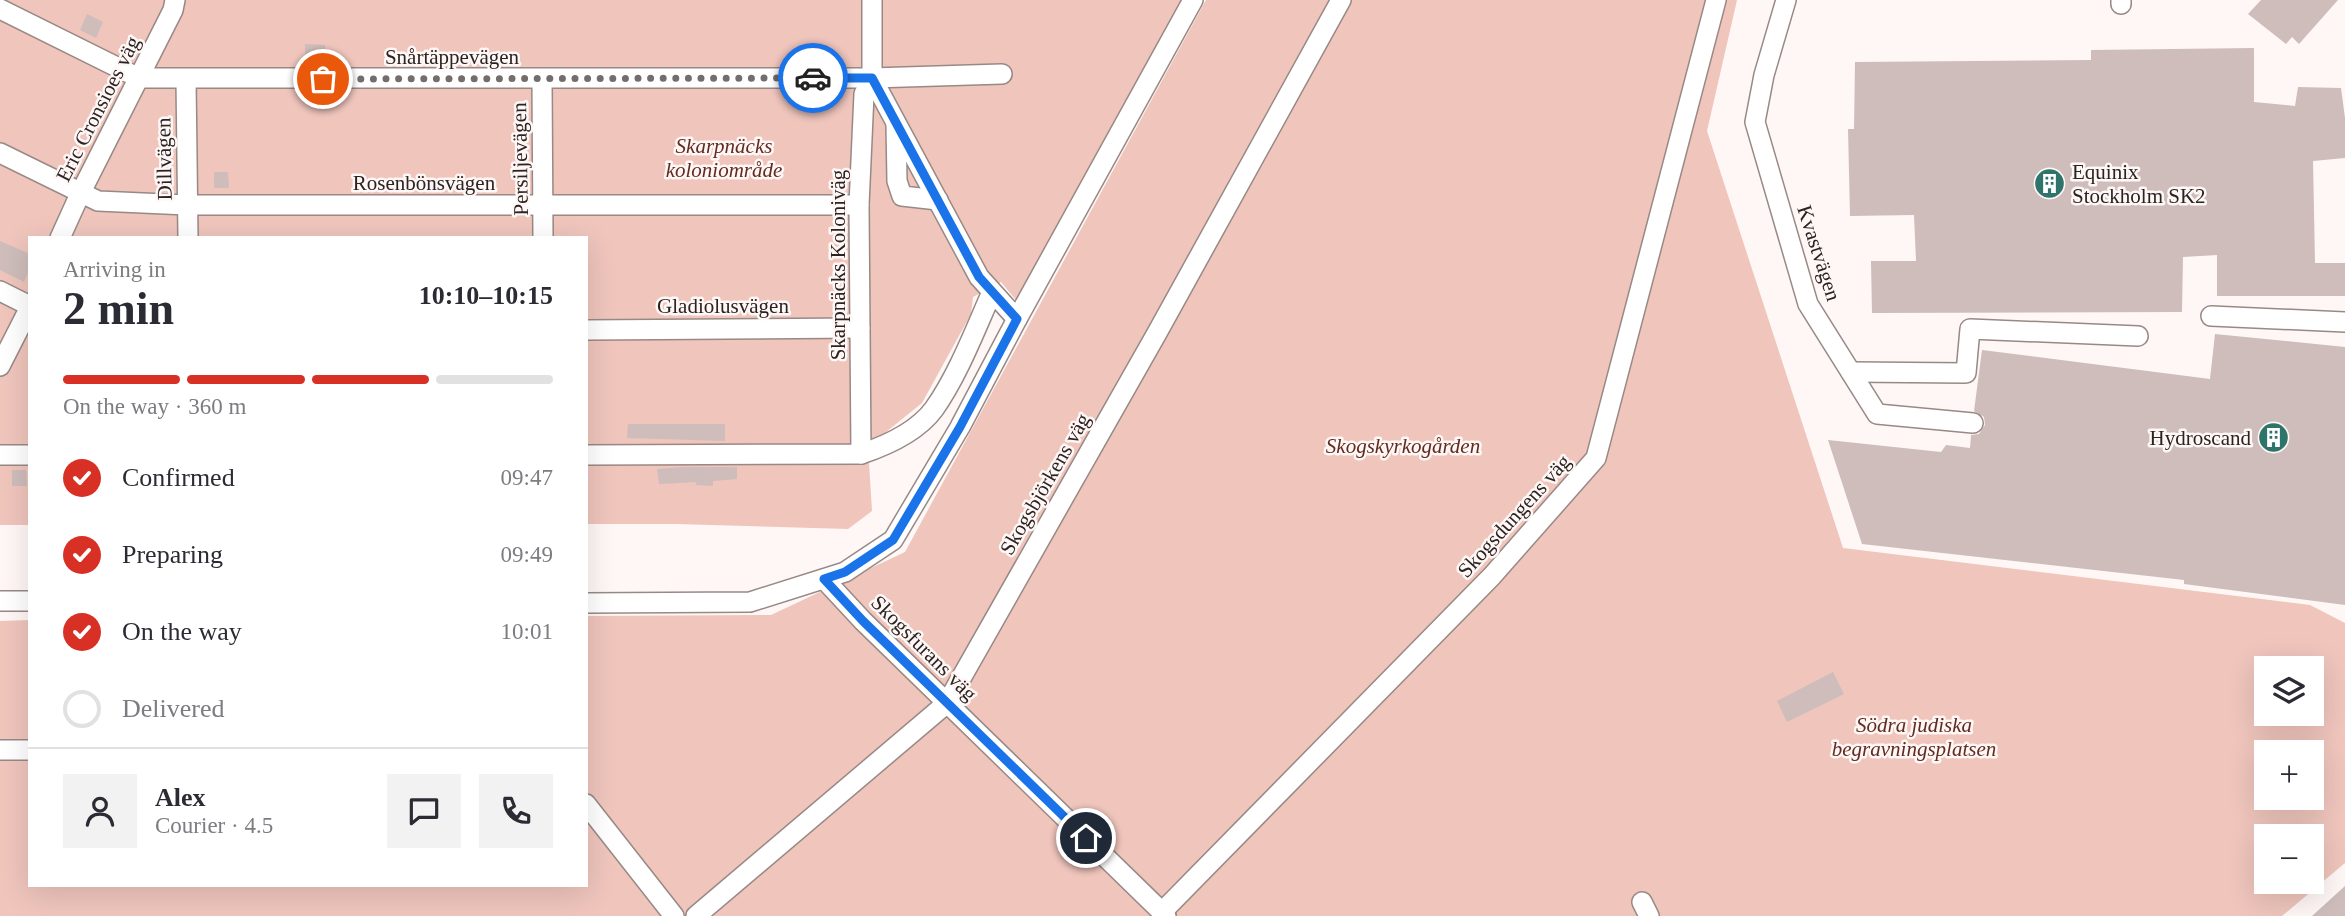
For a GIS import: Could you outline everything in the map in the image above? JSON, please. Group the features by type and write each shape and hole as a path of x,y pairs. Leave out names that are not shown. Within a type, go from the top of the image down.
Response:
{"street":[{"name":"Eric Cronsioes väg","path":"61,236 173,10 175,0"},
{"name":"Skarpnäcks Koloniväg","path":"861,453 859,205 864,94 872,78 872,0"},
{"path":"588,603 750,602 845,572 893,540 960,427 1193,0"},
{"name":"Skogsbjörkens väg","path":"696,916 947,703 1157,333 1341,0"},
{"name":"Skogsdungens väg","path":"1164,914 1492,576 1596,458 1716,0"},
{"name":"Kvastvägen","path":"1786,0 1764,75 1755,122 1808,303 1878,414 1973,423"},
{"name":"Snårtäppevägen","path":"0,9 139,79 872,78"},
{"path":"1002,74 872,78 979,277 1017,319"},
{"name":"Dillvägen","path":"186,79 188,236"},
{"name":"Persiljevägen","path":"542,80 543,236"},
{"path":"896,119 897,181 902,196 939,200"},
{"name":"Rosenbönsvägen","path":"0,153 98,201 187,205 859,205"},
{"path":"0,290 28,305"},
{"path":"588,455 861,453 887,445 907,433 933,410 959,364 992,292"},
{"path":"0,366 28,310"},
{"path":"2211,316 2345,322"},
{"name":"Gladiolusvägen","path":"588,330 860,328"},
{"path":"1851,372 1966,373 1970,329 2138,336"},
{"path":"0,455 28,455"},
{"name":"Skogsfurans väg","path":"824,579 1164,914"},
{"path":"0,601 28,601"},
{"path":"0,750 28,750"},
{"path":"588,807 674,916"}],"green space":[{"name":"Skarpnäcks koloniområde","path":"0,0 1186,0 1016,300 1001,282 973,297 971,314 922,403 886,432 869,463 872,511 848,529 588,524 588,236 28,236 28,525 0,525"},
{"name":"Skogskyrkogården","path":"1206,0 1737,0 1707,131 1843,548 2310,605 2345,623 2345,863 2324,881 2324,824 2254,824 2254,894 2308,894 2282,916 0,916 0,621 28,620 28,887 588,887 588,616 771,615 905,552"}],"building":[{"path":"2261,0 2338,0 2299,44 2292,37 2286,44 2248,14"},
{"path":"87,14 103,22 96,38 80,30"},
{"path":"305,44 325,45 325,60 305,60"},
{"path":"2254,48 2254,102 2295,106 2298,87 2341,88 2345,118 2345,158 2313,161 2315,263 2345,263 2345,296 2217,296 2217,255 2183,257 2182,312 1872,313 1871,261 1916,261 1914,215 1850,216 1848,129 1854,129 1855,62 2091,60 2091,50"},
{"path":"214,172 228,172 229,188 214,188"},
{"path":"0,241 28,253 28,273 24,282 0,270"},
{"path":"2215,334 2345,347 2345,605 2184,584 2184,580 1862,544 1828,440 1941,452 1946,445 1970,448 1971,435 1979,434 1985,425 1984,417 1974,411 1982,350 2210,379"},
{"path":"628,424 725,424 725,441 627,438"},
{"path":"737,467 737,479 713,481 713,486 696,485 696,482 659,484 657,469"},
{"path":"12,470 26,470 27,486 12,486"},
{"path":"1833,672 1844,694 1787,722 1777,701"},
{"path":"2345,886 2345,916 2312,916"}],"way so far":[{"path":"323,79 813,78"}],"place":[{"name":"Equinix Stockholm SK2","path":"2049,184"},
{"name":"Hydroscand","path":"2274,438"}],"route":[{"path":"813,78 872,78 979,277 1017,319 960,427 893,540 845,572 824,579 863,621 1086,838"}],"park label":[{"name":"Södra judiska begravningsplatsen","path":"1914,737"}]}
